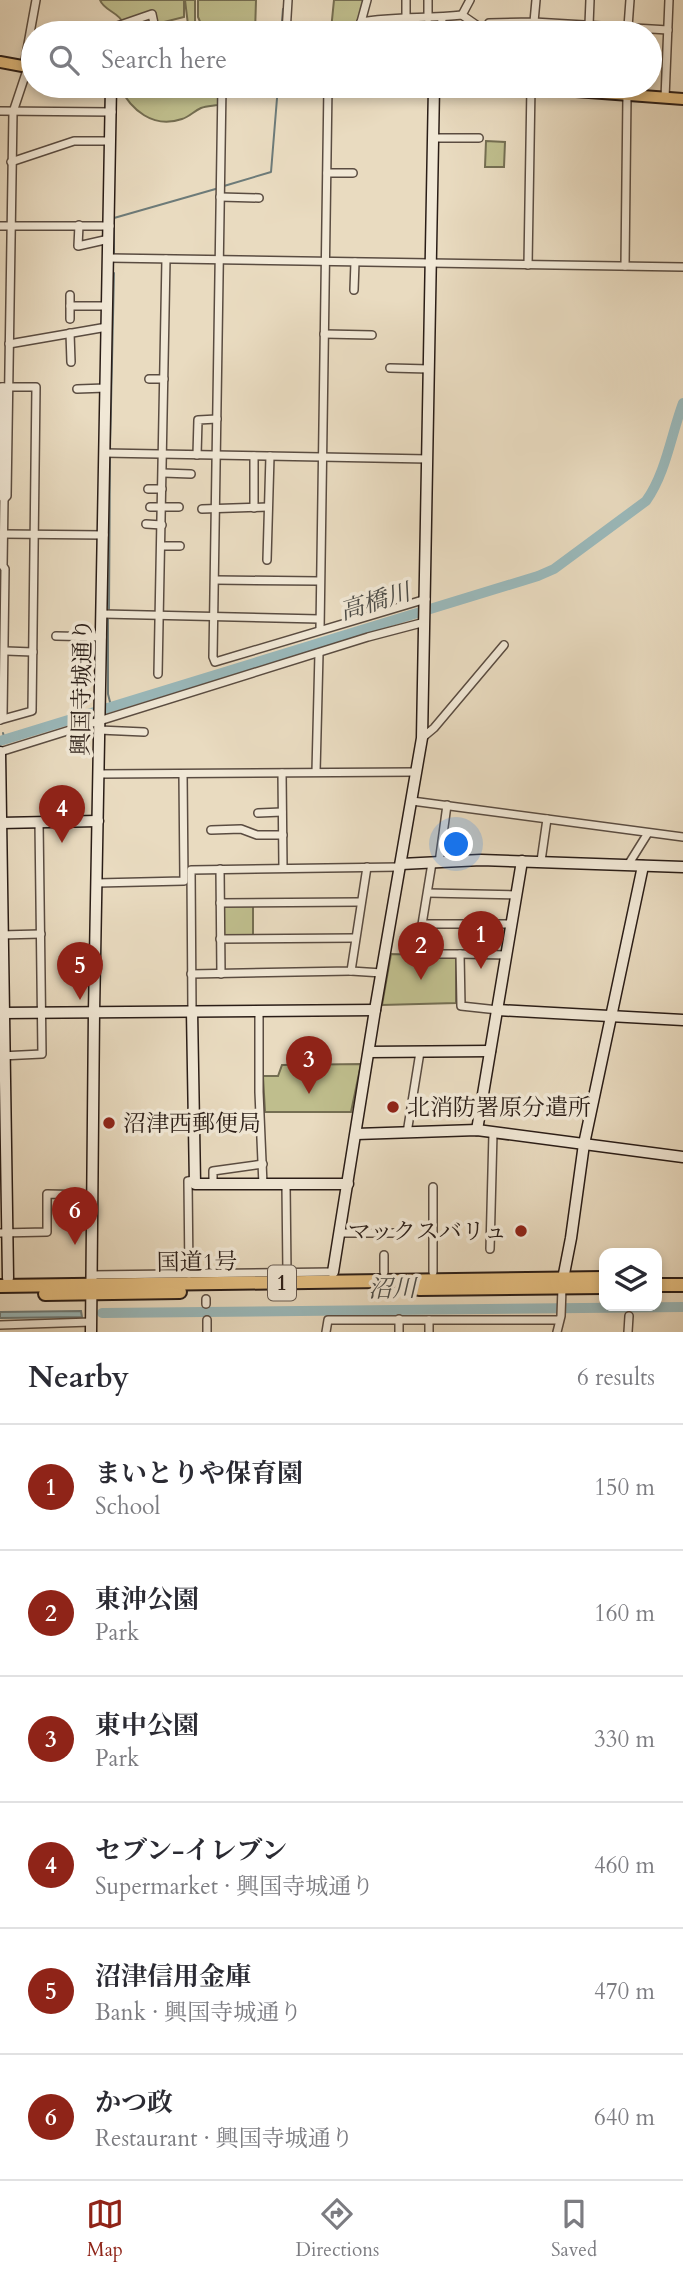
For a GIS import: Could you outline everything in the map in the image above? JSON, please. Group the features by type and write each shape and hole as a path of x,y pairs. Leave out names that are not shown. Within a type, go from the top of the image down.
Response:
{"highway":[{"path":"662,1278 683,1277"},
{"name":"国道1号","path":"562,1289 599,1279"},
{"name":"国道1号","path":"4,1282 599,1287"},
{"name":"国道1号","path":"0,1294 92,1284"},
{"path":"662,1285 683,1285"}],"main road":[{"path":"0,62 21,66"},
{"path":"662,98 683,99"}],"street":[{"path":"33,21 36,0"},
{"path":"287,21 288,0"},
{"path":"361,21 368,0"},
{"path":"406,16 407,0"},
{"path":"428,0 428,18"},
{"path":"462,15 470,0"},
{"path":"534,21 536,0"},
{"path":"589,21 590,0"},
{"path":"628,21 630,0"},
{"path":"666,98 669,0"},
{"path":"132,21 152,14 153,21"},
{"path":"368,21 406,16 442,18 462,15 471,21"},
{"path":"662,30 668,30"},
{"path":"4,387 36,387 35,535 32,711 0,720 3,715 2,685 6,651 5,569 1,566 2,499 7,496 4,387 9,344 11,162 13,112 21,88"},
{"name":"興国寺城通り","path":"91,1327 100,702 102,637 106,614 104,453 111,98"},
{"path":"222,98 215,662 426,599"},
{"path":"320,630 328,98"},
{"path":"92,1284 188,1274 333,1272 422,738 434,98"},
{"path":"528,265 531,98"},
{"path":"625,266 627,98"},
{"path":"0,111 112,113"},
{"path":"433,138 479,138"},
{"path":"11,162 74,141 111,141"},
{"path":"327,173 353,173"},
{"path":"221,191 259,198"},
{"path":"79,225 78,246 109,239"},
{"path":"0,226 110,226"},
{"path":"108,258 683,267"},
{"path":"158,674 166,259"},
{"path":"354,290 355,262"},
{"path":"70,295 70,319"},
{"path":"70,306 107,306"},
{"path":"9,344 107,327"},
{"path":"70,333 71,362"},
{"path":"324,334 372,335"},
{"path":"390,368 429,369"},
{"path":"149,379 164,379"},
{"path":"77,389 106,388"},
{"path":"198,455 198,419 217,419"},
{"path":"104,453 428,459"},
{"path":"254,456 254,508"},
{"path":"267,560 270,456"},
{"path":"163,473 191,474"},
{"path":"148,489 162,489"},
{"path":"150,507 178,508"},
{"path":"202,509 268,507"},
{"path":"146,524 162,525"},
{"path":"3,534 104,535"},
{"path":"161,545 180,546"},
{"path":"215,580 319,581"},
{"path":"106,614 319,619"},
{"path":"4,1282 0,752 425,620"},
{"path":"55,636 102,637"},
{"path":"422,738 434,728 504,645"},
{"path":"6,651 33,652"},
{"path":"316,772 319,653"},
{"path":"100,723 144,732"},
{"path":"99,774 416,772"},
{"path":"282,773 283,868"},
{"path":"97,883 184,881 183,774"},
{"path":"412,801 683,837"},
{"path":"447,804 418,950 423,954 507,955"},
{"path":"258,813 282,812"},
{"path":"541,861 547,819"},
{"path":"1,823 98,821"},
{"path":"3,1056 42,1054 39,822"},
{"path":"211,830 241,829 257,835 282,835"},
{"path":"628,865 649,833"},
{"path":"194,1181 191,870 367,867 481,860 683,867"},
{"path":"477,1130 522,861"},
{"path":"557,1332 584,1144 643,866"},
{"path":"351,971 367,867"},
{"path":"220,869 221,974"},
{"path":"428,893 516,895"},
{"path":"220,903 360,902"},
{"path":"423,924 511,925"},
{"path":"2,935 41,934"},
{"path":"220,939 355,939"},
{"path":"460,954 461,1006 683,1020"},
{"path":"191,974 351,971 382,973"},
{"path":"2,1013 375,1010"},
{"path":"259,1011 263,1185"},
{"path":"369,1052 490,1051"},
{"path":"407,1133 420,1052"},
{"path":"356,1134 477,1130 683,1157"},
{"path":"491,1249 493,1133"},
{"path":"213,1185 214,1171 262,1164"},
{"path":"188,1274 188,1181 194,1181 198,1185 348,1184"},
{"path":"286,1185 287,1273"},
{"path":"433,1187 433,1272"},
{"path":"3,1233 47,1232 47,1194 93,1195"},
{"path":"340,1233 397,1233"},
{"path":"384,1255 384,1272"},
{"path":"628,1332 629,1316"},
{"path":"326,1332 328,1320 560,1318"},
{"path":"207,1320 207,1332"},
{"path":"399,1320 399,1332"},
{"path":"429,1320 429,1332"},
{"path":"0,1325 10,1328 91,1327"}],"shaded area":[{"path":"100,0 184,0 184,17 168,21 122,21"},
{"path":"185,0 195,0 195,21 188,21"},
{"path":"198,0 256,0 255,21 200,21"},
{"path":"334,0 365,0 359,21 332,21"},
{"path":"126,98 218,98 218,105 201,108 187,117 171,121 152,119"},
{"path":"486,141 505,142 504,167 485,167"},
{"path":"224,906 253,906 253,937 224,937 221,910"},
{"path":"391,954 456,956 456,1003 382,1005"},
{"path":"361,1064 351,1112 265,1112 263,1076 278,1076 282,1065"}],"water":[{"path":"81,1311 82,1317 0,1318 0,1312"}],"waterway":[{"path":"282,21 283,9"},
{"path":"224,186 271,172 277,98"},
{"path":"114,254 114,218 219,188"},
{"path":"110,449 114,273"},
{"name":"高橋川","path":"0,741 554,569 646,501 663,466 683,403"},
{"path":"109,610 110,457"},
{"path":"108,616 108,694 111,706"},
{"name":"高橋川","path":"3,733 5,740"},
{"name":"沼川","path":"102,1313 683,1307"}],"place":[{"name":"セブン-イレブン","path":"62,843"},
{"name":"まいとりや保育園","path":"481,969"},
{"name":"東沖公園","path":"421,980"},
{"name":"沼津信用金庫","path":"80,1000"},
{"name":"東中公園","path":"309,1094"},
{"name":"北消防署原分遣所","path":"393,1107"},
{"name":"沼津西郵便局","path":"109,1123"},
{"name":"マックスバリュ","path":"521,1231"},
{"name":"かつ政","path":"75,1245"}]}
